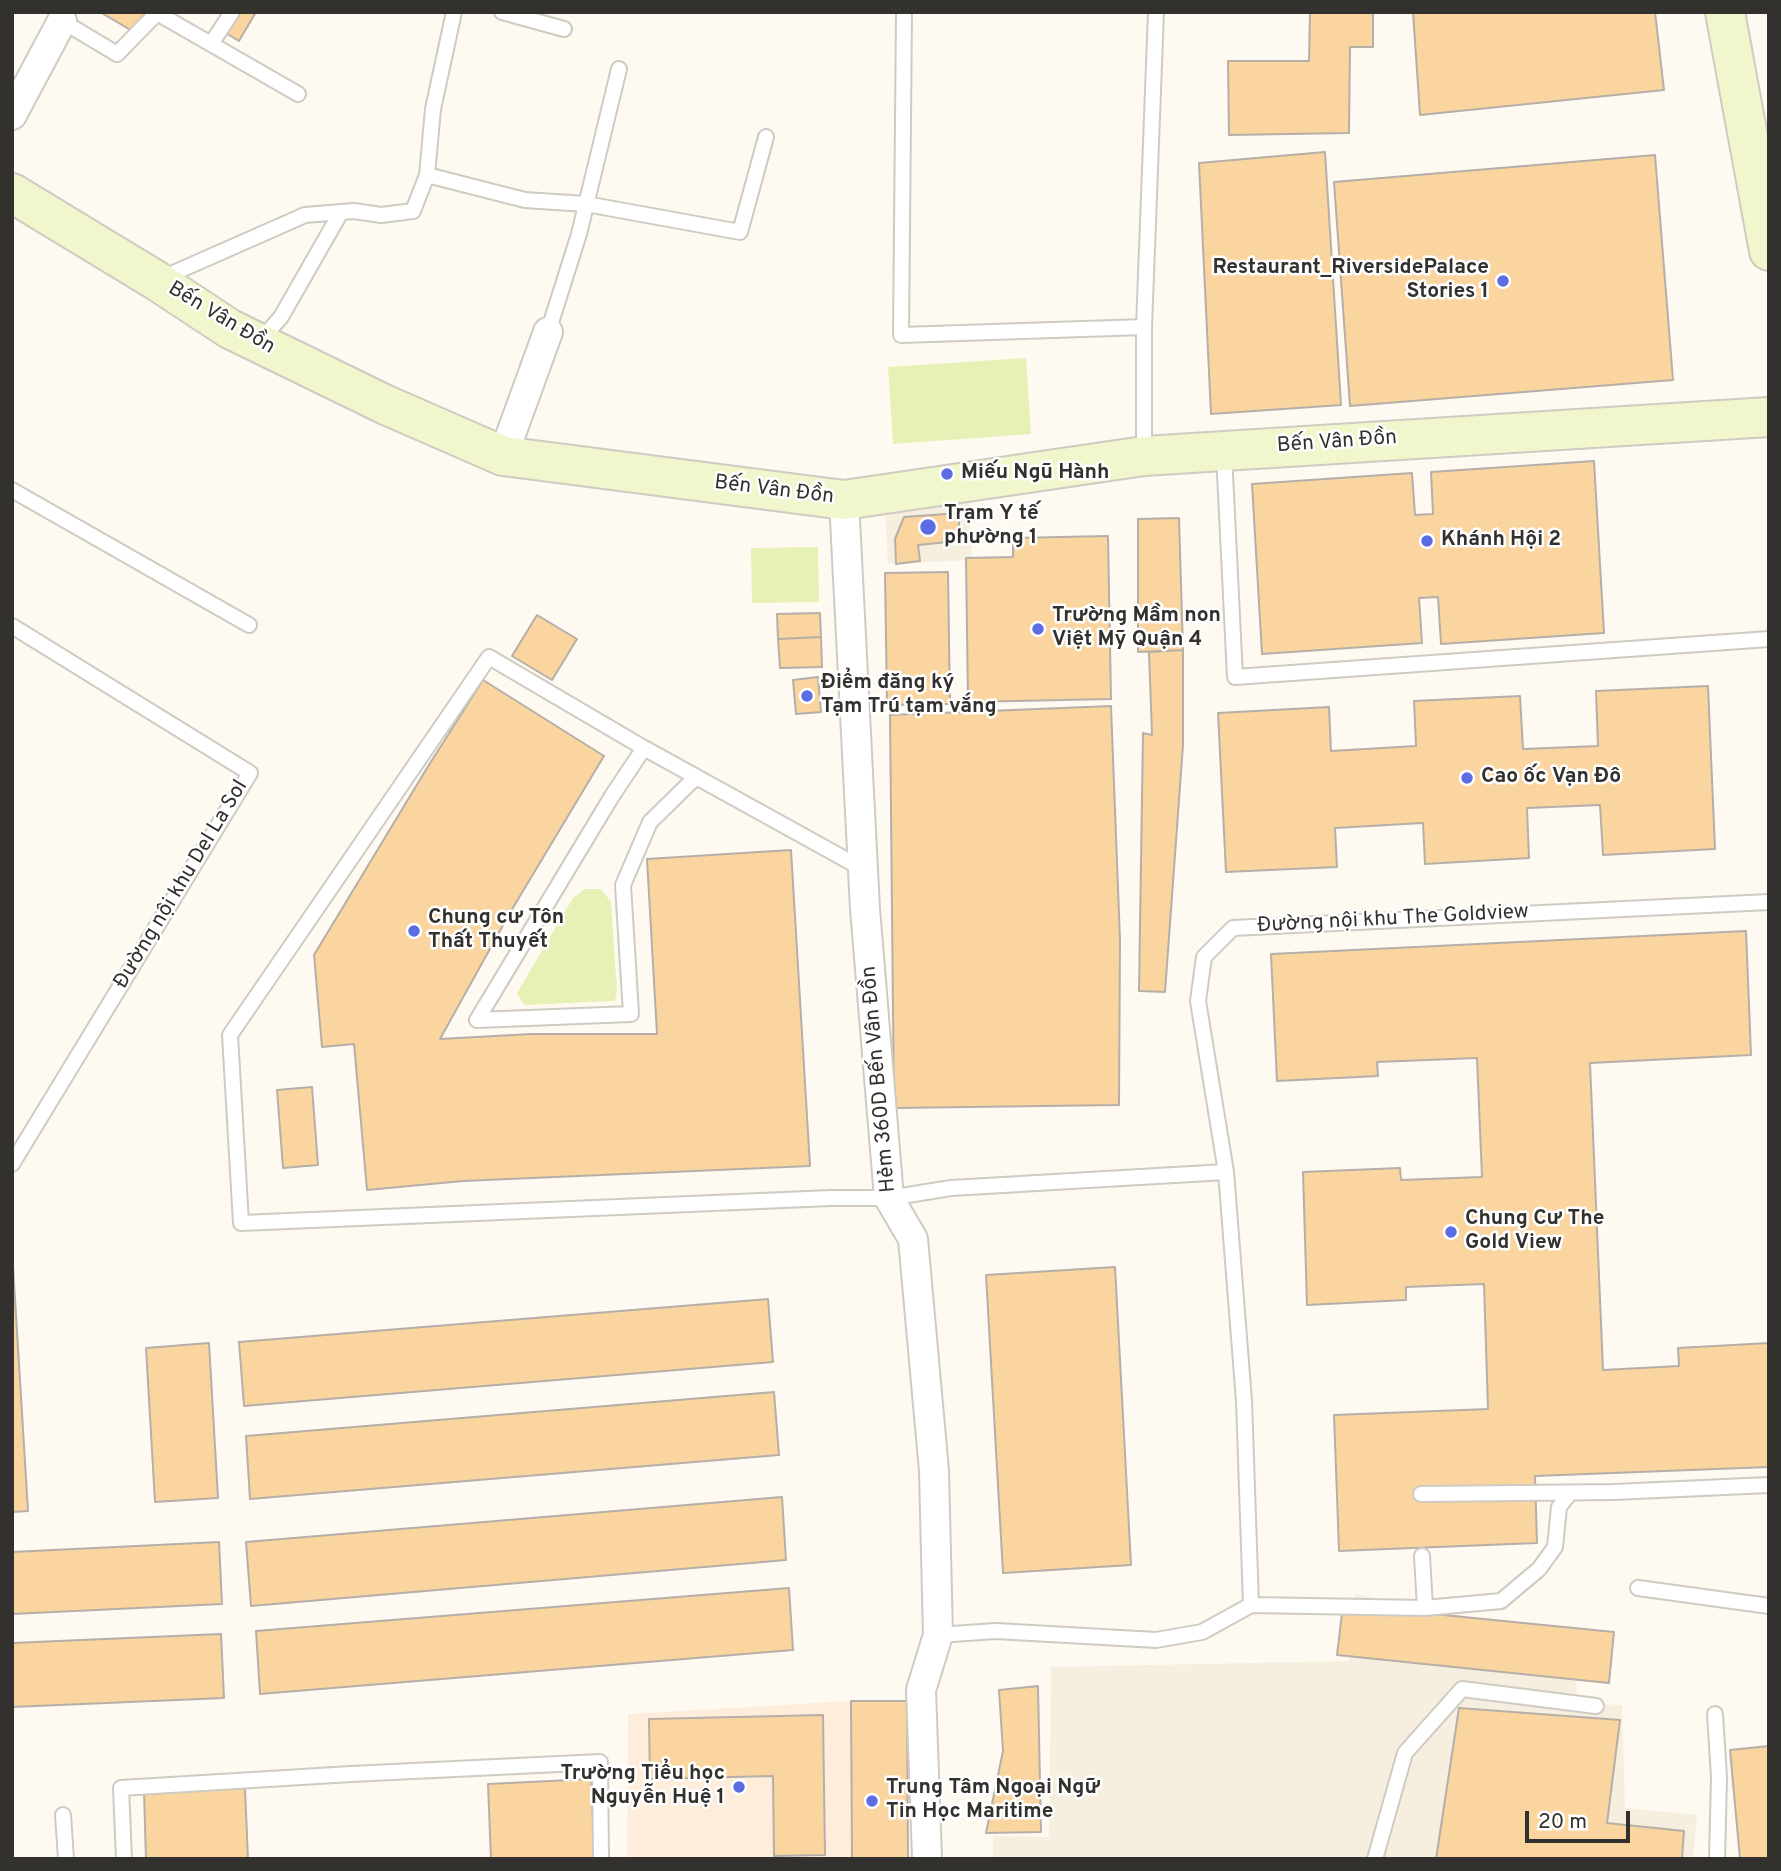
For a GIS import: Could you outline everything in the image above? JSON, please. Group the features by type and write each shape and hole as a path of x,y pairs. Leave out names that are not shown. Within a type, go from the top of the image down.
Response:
{"main road":[{"path":"1725,12 1769,251"},
{"name":"Bến Vân Đồn","path":"12,193 157,281 230,330 386,405 503,456 844,500 1144,456 1224,450 1325,437 1477,427 1769,417"}],"street":[{"path":"12,115 64,17"},
{"path":"503,456 548,332"},
{"name":"Hẻm 360D Bến Vân Đồn","path":"844,500 863,869 889,1198 913,1239 934,1471 938,1634 921,1690 927,1859"}],"lane":[{"path":"211,44 232,12"},
{"path":"157,281 305,215 341,212 381,215 413,211 427,175 433,110 454,12"},
{"path":"502,12 565,29"},
{"path":"904,12 901,335 1144,327"},
{"path":"1144,456 1144,327 1156,12"},
{"path":"64,17 117,54 157,13 299,94"},
{"path":"548,332 579,234 618,69"},
{"path":"427,175 525,200 586,204 740,232 766,137"},
{"path":"258,343 281,317 341,212"},
{"path":"1224,450 1235,677 1769,639"},
{"path":"12,490 249,625"},
{"name":"Đường nội khu Del La Sol","path":"12,626 250,774 12,1164"},
{"path":"863,869 695,777 489,657 230,1035 241,1223 889,1198 951,1188 1226,1172"},
{"path":"644,748 612,796 477,1020 631,1014 623,885 650,822 695,777"},
{"name":"Đường nội khu The Goldview","path":"1251,1605 1244,1401 1226,1172 1198,1001 1204,957 1233,928 1769,902"},
{"path":"1420,1494 1570,1493 1769,1485"},
{"path":"938,1634 996,1631 1156,1640 1202,1632 1251,1605 1425,1608 1501,1601 1538,1569 1555,1547 1559,1507 1570,1493"},
{"path":"1422,1556 1425,1608"},
{"path":"1638,1588 1769,1606"},
{"path":"1375,1859 1405,1753 1462,1689 1596,1706"},
{"path":"1715,1714 1719,1777 1717,1859"},
{"path":"124,1859 121,1788 600,1762 601,1859"},
{"path":"63,1815 66,1859"}],"shaded area":[{"name":"Trạm Y tế phường 1","path":"969,502 972,560 888,564 885,507"},
{"path":"1355,1594 1492,1622 1574,1630 1577,1703 1622,1705 1625,1808 1697,1815 1693,1859 993,1859 993,1836 1049,1837 1051,1667 1349,1661"},
{"name":"Trường Tiểu học Nguyễn Huệ 1","path":"851,1701 852,1859 627,1859 628,1714"}],"green space":[{"path":"1026,358 1031,434 893,444 888,367"},
{"path":"818,547 819,602 752,603 751,548"},
{"path":"585,889 601,889 611,902 617,990 615,1001 524,1005 517,993 573,898"}],"building":[{"path":"100,12 146,12 134,32"},
{"path":"236,12 256,12 239,41 224,32"},
{"path":"1310,12 1373,12 1373,47 1350,47 1349,133 1229,135 1228,61 1309,61"},
{"path":"1413,12 1655,12 1664,90 1420,115"},
{"path":"1325,152 1341,405 1211,414 1199,163"},
{"name":"Restaurant_RiversidePalace Stories 1","path":"1655,155 1673,380 1350,406 1334,182"},
{"name":"Khánh Hội 2","path":"1594,461 1604,633 1441,644 1438,597 1419,598 1422,643 1262,654 1252,484 1412,473 1415,515 1433,514 1431,472"},
{"path":"959,513 959,541 918,545 920,561 896,564 895,539 904,517"},
{"path":"1179,518 1183,650 1138,652 1138,519"},
{"name":"Trường Mầm non Việt Mỹ Quận 4","path":"1108,536 1111,699 968,702 966,558 1013,557 1013,538"},
{"path":"948,572 950,704 887,705 885,573"},
{"path":"820,613 821,637 778,639 777,614"},
{"path":"537,615 577,639 552,680 512,656"},
{"path":"821,637 822,667 780,668 778,639"},
{"path":"1183,650 1183,745 1165,992 1139,991 1143,733 1152,735 1149,652"},
{"name":"Điểm đăng ký Tạm Trú tạm vắng","path":"818,677 821,712 796,714 793,680"},
{"name":"Chung cư Tôn Thất Thuyết","path":"483,680 604,756 511,911 440,1039 531,1034 657,1034 647,859 791,850 810,1166 463,1181 367,1190 354,1044 322,1047 314,955"},
{"name":"Cao ốc Vạn Đô","path":"1708,686 1715,849 1603,855 1600,805 1527,808 1529,858 1425,864 1423,823 1335,828 1337,867 1226,872 1218,713 1329,707 1331,751 1416,746 1414,701 1520,696 1523,749 1598,746 1596,691"},
{"path":"1111,706 1120,940 1119,1105 894,1108 890,715"},
{"name":"Chung Cư The Gold View","path":"1746,931 1751,1055 1590,1063 1603,1370 1679,1366 1678,1348 1769,1343 1769,1467 1535,1476 1537,1543 1339,1551 1334,1415 1488,1409 1484,1284 1406,1287 1406,1300 1307,1305 1303,1172 1400,1168 1401,1180 1482,1177 1477,1058 1377,1062 1378,1076 1277,1081 1271,954"},
{"path":"312,1087 318,1165 283,1168 277,1090"},
{"path":"12,1266 28,1511 12,1512"},
{"path":"1115,1267 1131,1565 1003,1573 986,1275"},
{"path":"768,1299 773,1362 244,1406 239,1342"},
{"path":"209,1343 218,1498 155,1502 146,1348"},
{"path":"774,1392 779,1455 250,1499 246,1436"},
{"path":"782,1497 786,1560 251,1606 246,1542"},
{"path":"219,1542 222,1604 12,1614 12,1552"},
{"path":"789,1588 793,1650 260,1694 256,1631"},
{"path":"1343,1605 1614,1632 1609,1683 1337,1655"},
{"path":"221,1634 224,1698 12,1707 12,1643"},
{"path":"1038,1686 1041,1832 986,1833 1003,1751 999,1690"},
{"path":"851,1701 907,1701 908,1859 852,1859"},
{"path":"1459,1708 1620,1720 1607,1823 1684,1831 1682,1859 1436,1859"},
{"path":"823,1715 825,1855 774,1856 773,1776 650,1779 649,1719"},
{"path":"1769,1746 1769,1859 1740,1859 1730,1750"},
{"path":"591,1779 595,1859 491,1859 488,1784"},
{"path":"245,1788 248,1859 146,1859 144,1792"}],"place":[{"name":"Restaurant_RiversidePalace Stories 1","path":"1503,281"},
{"name":"Miếu Ngũ Hành","path":"947,474"},
{"name":"Trạm Y tế phường 1","path":"928,527"},
{"name":"Khánh Hội 2","path":"1427,541"},
{"name":"Trường Mầm non Việt Mỹ Quận 4","path":"1038,629"},
{"name":"Điểm đăng ký Tạm Trú tạm vắng","path":"807,696"},
{"name":"Cao ốc Vạn Đô","path":"1467,778"},
{"name":"Chung cư Tôn Thất Thuyết","path":"414,931"},
{"name":"Chung Cư The Gold View","path":"1451,1232"},
{"name":"Trường Tiểu học Nguyễn Huệ 1","path":"739,1787"},
{"name":"Trung Tâm Ngoại Ngữ Tin Học Maritime","path":"872,1801"}]}
